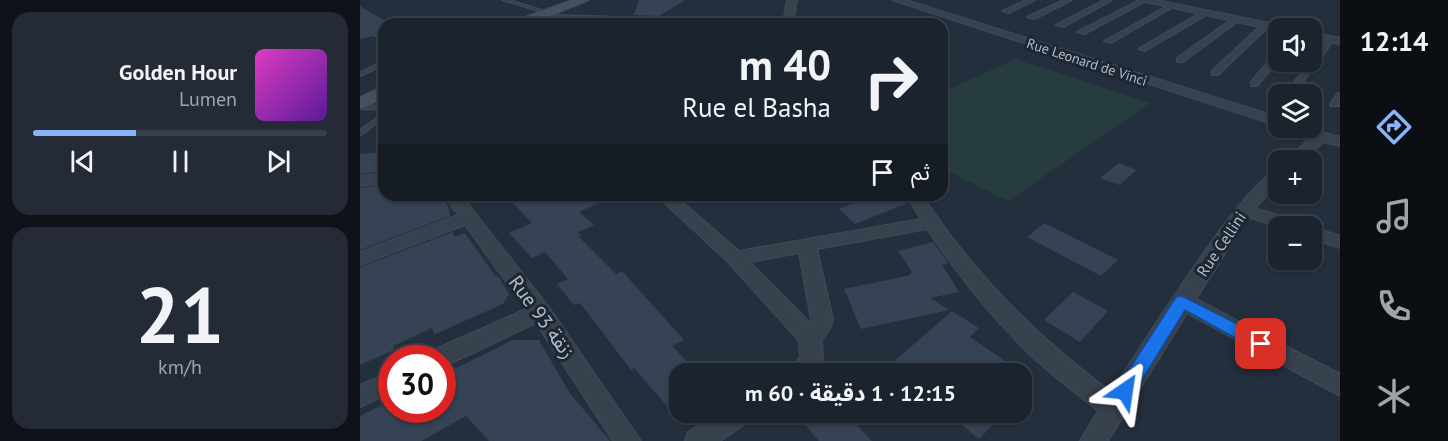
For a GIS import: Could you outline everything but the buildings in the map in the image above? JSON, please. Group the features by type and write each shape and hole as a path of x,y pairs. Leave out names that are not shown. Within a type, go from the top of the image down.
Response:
{"main road":[{"path":"550,18 583,0"},
{"path":"542,18 600,0"},
{"path":"365,98 378,85"}],"street":[{"path":"789,18 792,0"},
{"name":"Rue Leonard de Vinci","path":"897,0 1268,119"},
{"path":"1006,11 1032,0"},
{"path":"1030,17 1069,0"},
{"path":"1060,25 1109,0"},
{"path":"1081,32 1144,0 1268,26"},
{"path":"1108,41 1188,0"},
{"path":"1142,50 1206,13"},
{"path":"554,15 592,18"},
{"path":"1180,60 1236,20"},
{"path":"948,25 971,25"},
{"path":"1215,73 1265,26"},
{"path":"1298,84 1335,40"},
{"path":"1254,84 1268,67"},
{"path":"1322,136 1340,142"},
{"path":"1305,150 1319,138"},
{"path":"360,181 378,179"},
{"name":"Rue Cellini","path":"1092,441 1244,210 1268,185"},
{"name":"Rue 93 زنقة","path":"456,201 540,312 628,441"},
{"path":"671,201 735,258 810,338 814,352 809,363"},
{"path":"918,201 931,223 986,292 1036,346 1114,409"},
{"path":"1244,210 1268,218"},
{"path":"360,259 468,218"},
{"path":"735,258 931,223"},
{"path":"1322,236 1340,242"},
{"path":"807,245 822,319 820,327 810,338"},
{"path":"1182,301 1340,386"},
{"path":"456,350 540,312"},
{"path":"360,396 378,388"},
{"path":"698,441 725,423"}],"lane":[{"path":"504,0 554,15"},
{"path":"360,74 378,66"},
{"path":"360,134 378,120"}],"green space":[{"path":"1015,59 1150,103 1008,201 948,171 948,90"}],"route":[{"path":"1125,391 1182,301 1261,344"}]}
